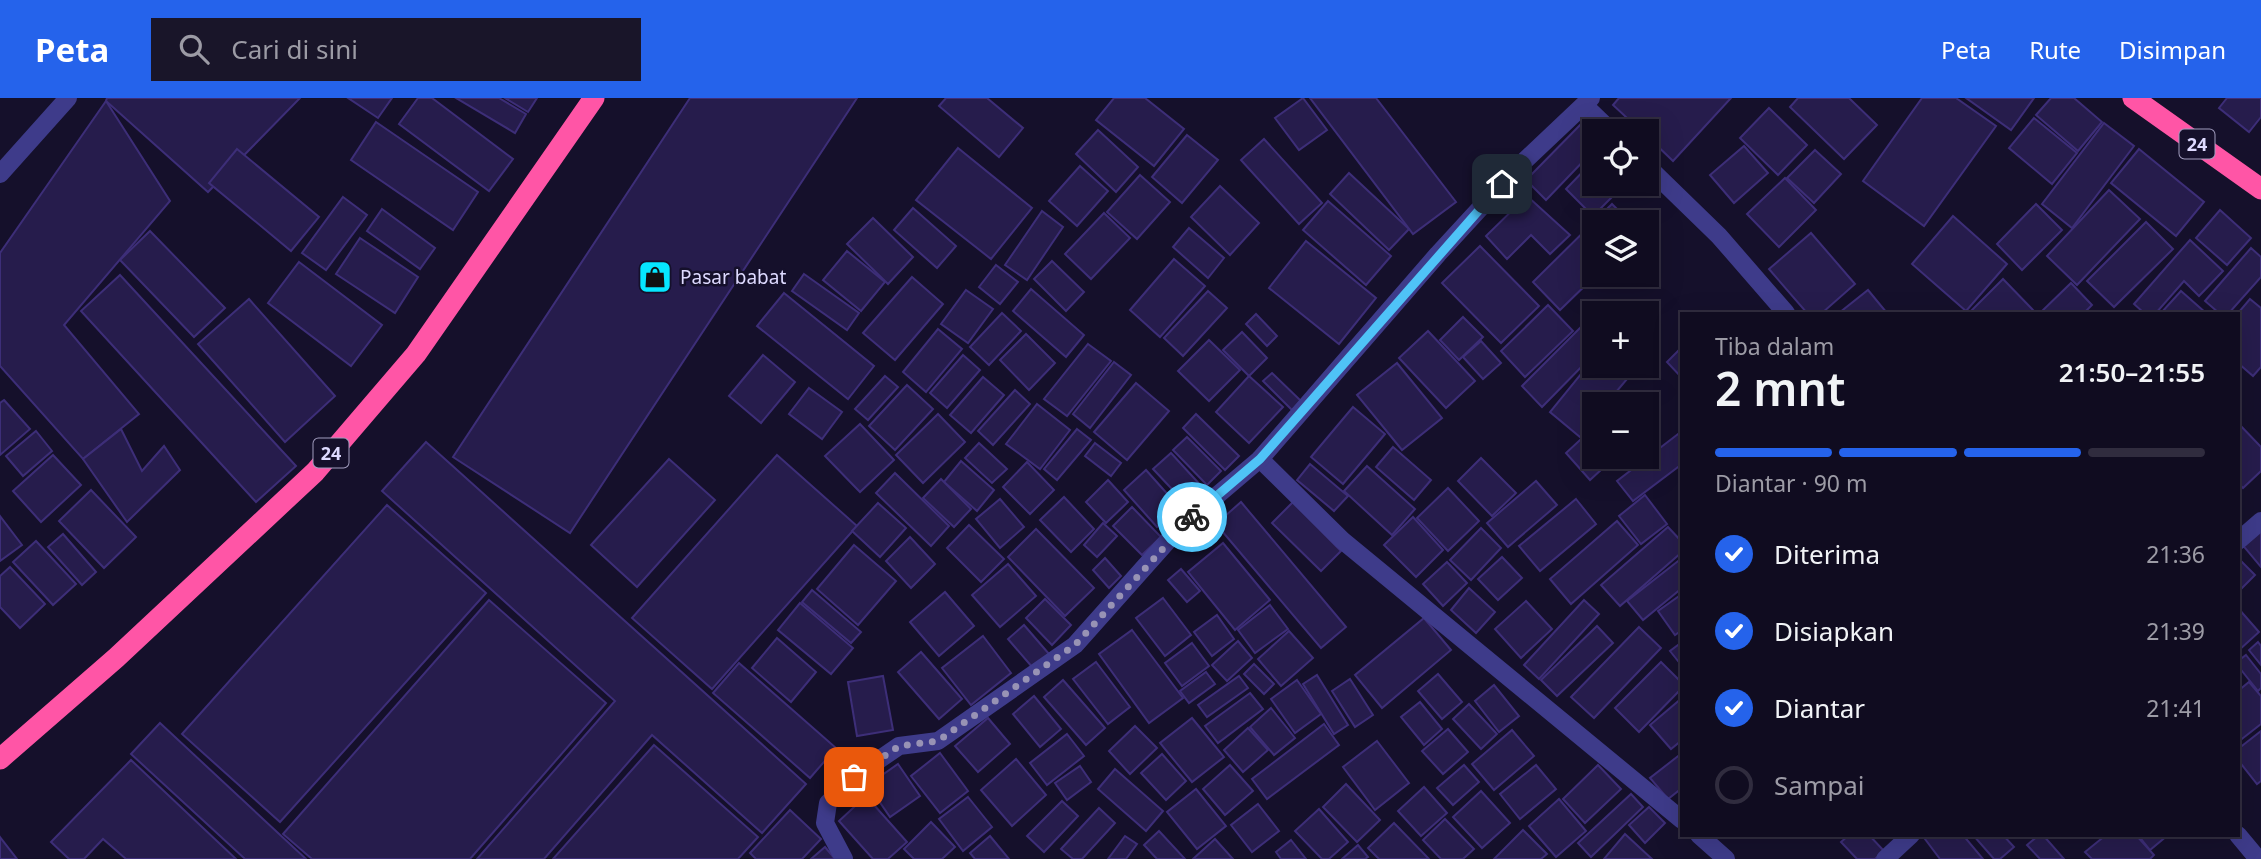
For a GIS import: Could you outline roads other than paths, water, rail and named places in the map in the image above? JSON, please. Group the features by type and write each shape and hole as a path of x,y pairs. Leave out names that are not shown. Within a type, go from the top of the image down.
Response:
{"highway":[{"name":"24","path":"2,756 116,658 315,472 416,354 594,98"},
{"name":"24","path":"2133,98 2261,189"}],"street":[{"path":"0,174 68,98"},
{"path":"844,859 825,823 828,803 854,777 899,746 938,741 1075,645 1181,526 1260,459 1492,196 1588,102 1601,119"},
{"path":"1659,178 1719,236 1785,312"},
{"path":"1260,459 1342,540 1680,818"},
{"path":"2240,539 2261,521"},
{"path":"1701,837 1726,859"},
{"path":"1885,859 1909,837"},
{"path":"2240,837 2258,859"}],"place":[{"name":"Pasar babat","path":"655,277"}]}
